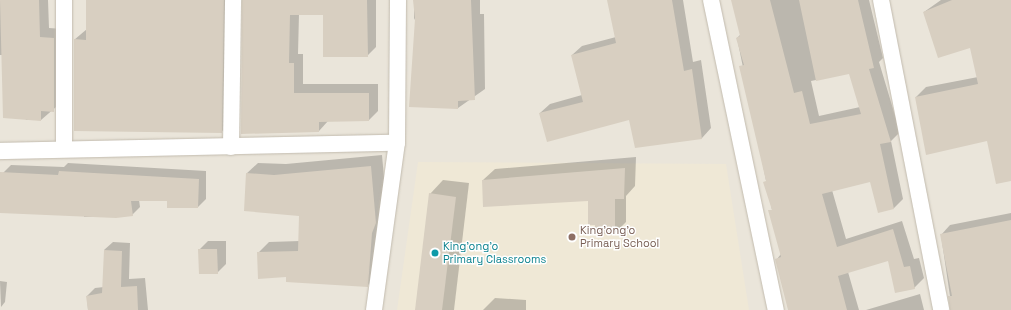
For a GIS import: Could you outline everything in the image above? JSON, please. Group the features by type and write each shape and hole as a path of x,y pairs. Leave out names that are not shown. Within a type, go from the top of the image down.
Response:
{"street":[{"path":"64,0 64,149"},
{"path":"231,147 233,0"},
{"path":"374,310 397,143 398,0"},
{"path":"711,0 776,310"},
{"path":"881,0 941,310"},
{"path":"0,151 397,143"}],"shaded area":[{"path":"0,0 1011,0 1011,310 0,310"},
{"name":"King'ong'o Primary School","path":"418,162 726,164 749,310 397,310"}],"building":[{"path":"0,0 39,0 40,37 54,38 54,112 41,111 41,121 3,118"},
{"path":"86,0 224,0 222,133 74,131 74,39 86,40"},
{"path":"242,0 367,0 368,57 323,57 323,15 290,15 289,63 294,63 294,93 369,93 369,121 319,122 319,132 241,134"},
{"path":"413,0 471,0 475,100 458,101 458,109 409,107 415,19"},
{"path":"607,0 672,0 684,71 692,69 702,139 635,148 629,120 547,142 539,113 583,102 571,55 616,43"},
{"path":"731,0 770,0 794,93 802,91 810,124 861,114 849,74 816,81 799,0 858,0 874,68 869,69 891,142 880,144 894,209 878,213 870,182 822,194 837,247 893,229 904,267 910,266 915,289 895,293 888,261 838,276 847,310 788,310 775,259 781,257 768,210 772,210 763,182 766,181 739,66 744,65 736,38 740,36"},
{"path":"952,0 1011,0 1011,181 996,184 987,141 926,155 915,97 978,84 970,48 938,58 923,12"},
{"path":"371,166 376,223 372,233 368,287 286,282 286,277 258,279 257,252 298,251 299,216 244,211 246,173 274,175"},
{"path":"625,168 624,199 615,199 615,234 595,234 595,225 588,225 588,201 483,207 482,180"},
{"path":"59,171 199,179 198,208 167,208 167,201 131,201 133,216 116,218 0,213 0,172 58,175"},
{"name":"King'ong'o Primary Classrooms","path":"429,193 456,197 442,310 415,310"},
{"path":"1011,220 1011,310 950,310 948,296 952,296 940,234"},
{"path":"198,249 217,249 218,274 199,274"},
{"path":"104,250 122,251 121,287 137,286 138,310 88,310 86,296 102,293"}],"place":[{"name":"King'ong'o Primary School","path":"572,237"},
{"name":"King'ong'o Primary Classrooms","path":"435,253"}]}
